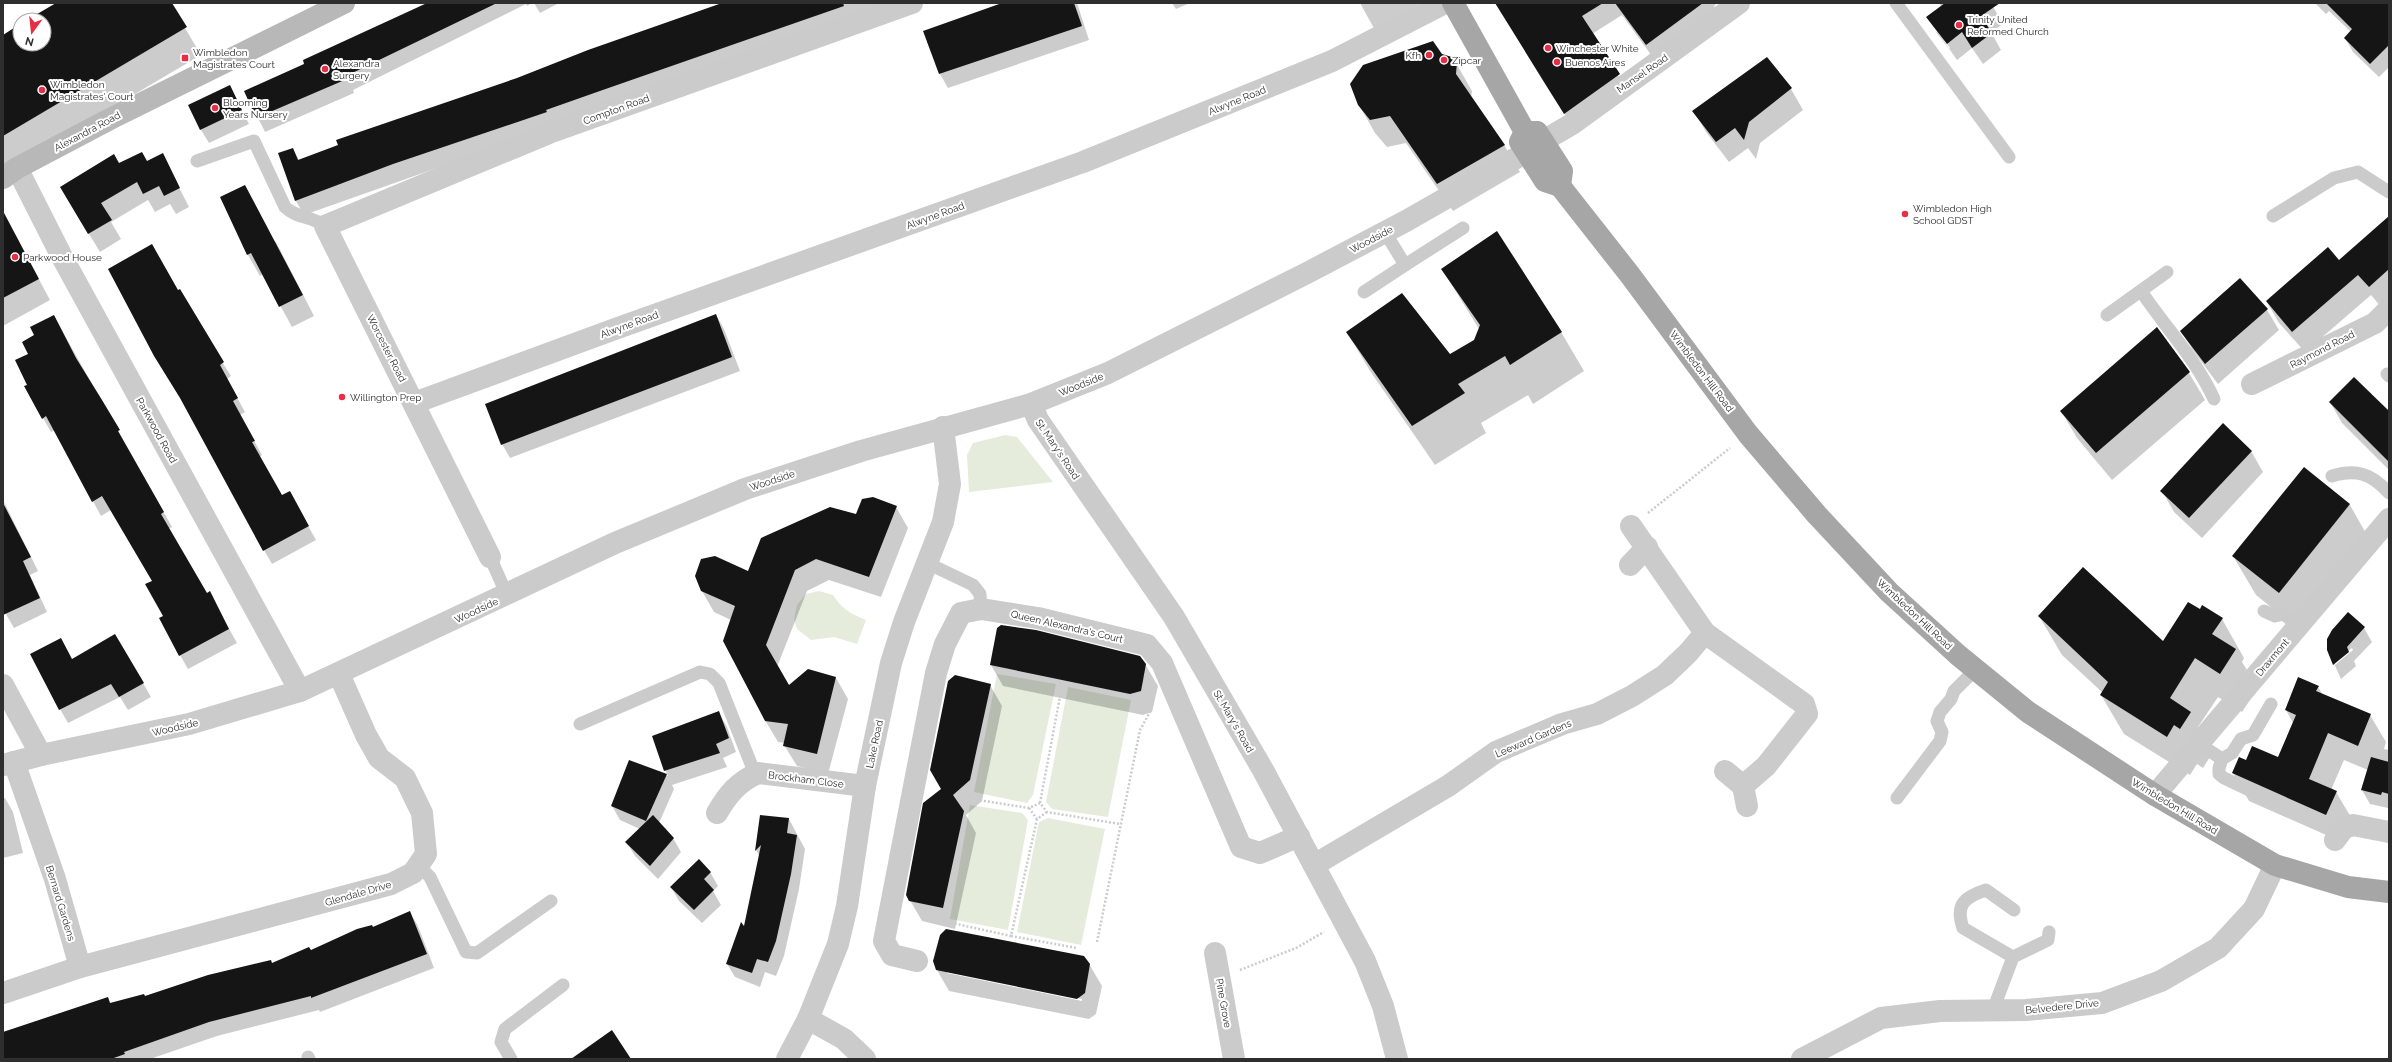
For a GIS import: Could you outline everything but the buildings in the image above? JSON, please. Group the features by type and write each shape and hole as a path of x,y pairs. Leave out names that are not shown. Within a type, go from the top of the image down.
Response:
{"main road":[{"name":"Alexandra Road","path":"10,173 110,119 344,3"},
{"path":"1453,3 1534,136 1562,171 1560,186"},
{"name":"Wimbledon Hill Road","path":"1534,136 1520,142 1525,153 1545,182 1560,186 1635,281 1748,434 1817,515 1889,592 1976,669 2028,712 2155,795 2275,865 2348,887 2389,892"}],"street":[{"name":"Compton Road","path":"325,226 549,133 912,3"},
{"name":"Alwyne Road","path":"414,403 614,329 1083,162 1332,61 1445,3"},
{"name":"Mansel Road","path":"1534,136 1572,124 1738,3"},
{"name":"Woodside","path":"9,764 41,755 189,724 300,691 615,543 745,489 861,451 943,427 1031,404 1108,373 1385,232 1525,153"},
{"name":"Parkwood Road","path":"10,173 61,255 300,691"},
{"name":"Worcester Road","path":"325,226 490,558"},
{"name":"Raymond Road","path":"2252,384 2375,323 2389,310"},
{"name":"St. Mary's Road","path":"1031,404 1038,420 1174,617 1263,770 1365,962 1383,1006 1397,1059"},
{"name":"Lake Road","path":"787,1059 808,1019 838,944 847,906 865,786 891,663 904,622 943,522 950,484 943,427"},
{"name":"Draxmont","path":"2155,795 2389,520"},
{"path":"1631,526 1705,632 1804,704 1807,714 1766,766 1745,796 1725,771"},
{"path":"1630,565 1647,547"},
{"name":"Queen Alexandra's Court","path":"918,961 892,955 884,941 936,673 944,644 961,613 981,609 1038,618 1147,645 1162,664 1241,847 1260,853 1298,836"},
{"name":"Leeward Gardens","path":"1314,865 1448,786 1496,752 1562,724 1596,714 1632,696 1665,675 1688,653 1705,632"},
{"name":"Glendale Drive","path":"80,967 391,884 413,873 426,854 422,813 405,778 379,758 366,735 339,674"},
{"path":"3,685 41,755"},
{"name":"Bernard Gardens","path":"9,764 55,879 80,967"},
{"name":"Brockham Close","path":"717,813 728,794 742,780 755,774 865,786"},
{"path":"2335,840 2344,828 2354,825 2389,832"},
{"name":"Belvedere Drive","path":"1802,1059 1881,1018 1940,1011 2026,1010 2102,1003 2161,981 2218,948 2254,909 2275,865"},
{"name":"Pine Grove","path":"1215,953 1220,978 1229,1057"},
{"path":"3,993 80,967"},
{"path":"808,1019 844,1039 866,1059"}],"lane":[{"path":"1896,3 2009,157"},
{"path":"197,161 254,141 285,207 293,214 316,219 325,226"},
{"path":"2273,216 2334,178 2358,172 2389,192"},
{"path":"1364,292 1463,228"},
{"path":"1385,232 1405,265"},
{"path":"2107,316 2167,272"},
{"path":"2141,291 2159,318 2204,376 2214,399"},
{"path":"2332,476 2350,471 2365,475 2381,484 2389,493"},
{"path":"490,558 507,595"},
{"path":"927,563 973,585 980,594 981,609"},
{"path":"2264,611 2275,616 2284,614 2298,626"},
{"path":"1897,798 1940,741 1942,732 1937,721 1940,712 1952,699 1954,691 1976,669"},
{"path":"580,724 700,672 710,674 719,683 755,774"},
{"path":"2271,704 2253,735 2241,739 2232,754 2222,759 2218,768 2220,774 2274,802"},
{"path":"2199,744 2222,759"},
{"path":"418,865 430,877 466,952 477,953 551,901"},
{"path":"2013,957 1963,928 1959,915 1962,904 1973,894 1986,890 2014,910"},
{"path":"1993,1010 2013,957 2048,940 2049,932"},
{"path":"511,1059 501,1042 505,1029 563,985"}],"path":[{"path":"1631,526 1748,434"},
{"path":"1062,686 1040,803 1047,812 1120,824"},
{"path":"1097,942 1140,730 1151,710 1154,697"},
{"path":"972,799 1029,808 1040,803"},
{"path":"1029,808 1037,819"},
{"path":"1011,936 1037,819 1047,812"},
{"path":"942,921 1077,948"},
{"path":"1220,978 1296,948 1344,922"}],"green space":[{"path":"1005,435 1017,437 1053,482 969,492 967,455 973,443"},
{"path":"819,591 833,595 847,610 866,620 857,644 834,637 811,640 797,629 794,620 797,605 806,594"},
{"path":"997,674 1056,684 1033,795 1027,803 974,792"},
{"path":"1068,687 1131,700 1108,817 1052,809 1046,802"},
{"path":"970,805 1022,813 1028,820 1008,930 950,919"},
{"path":"1048,818 1105,829 1081,945 1017,932 1039,822"}],"place":[{"name":"Trinity United Reformed Church","path":"1959,25"},
{"name":"Winchester White","path":"1548,48"},
{"name":"Kfh","path":"1429,55"},
{"name":"Wimbledon Magistrates Court","path":"185,58"},
{"name":"Zipcar","path":"1444,60"},
{"name":"Buenos Aires","path":"1557,62"},
{"name":"Alexandra Surgery","path":"325,69"},
{"name":"Wimbledon Magistrates' Court","path":"42,90"},
{"name":"Blooming Years Nursery","path":"215,108"},
{"name":"Wimbledon High School GDST","path":"1905,214"},
{"name":"Parkwood House","path":"15,257"},
{"name":"Willington Prep","path":"342,397"}]}
